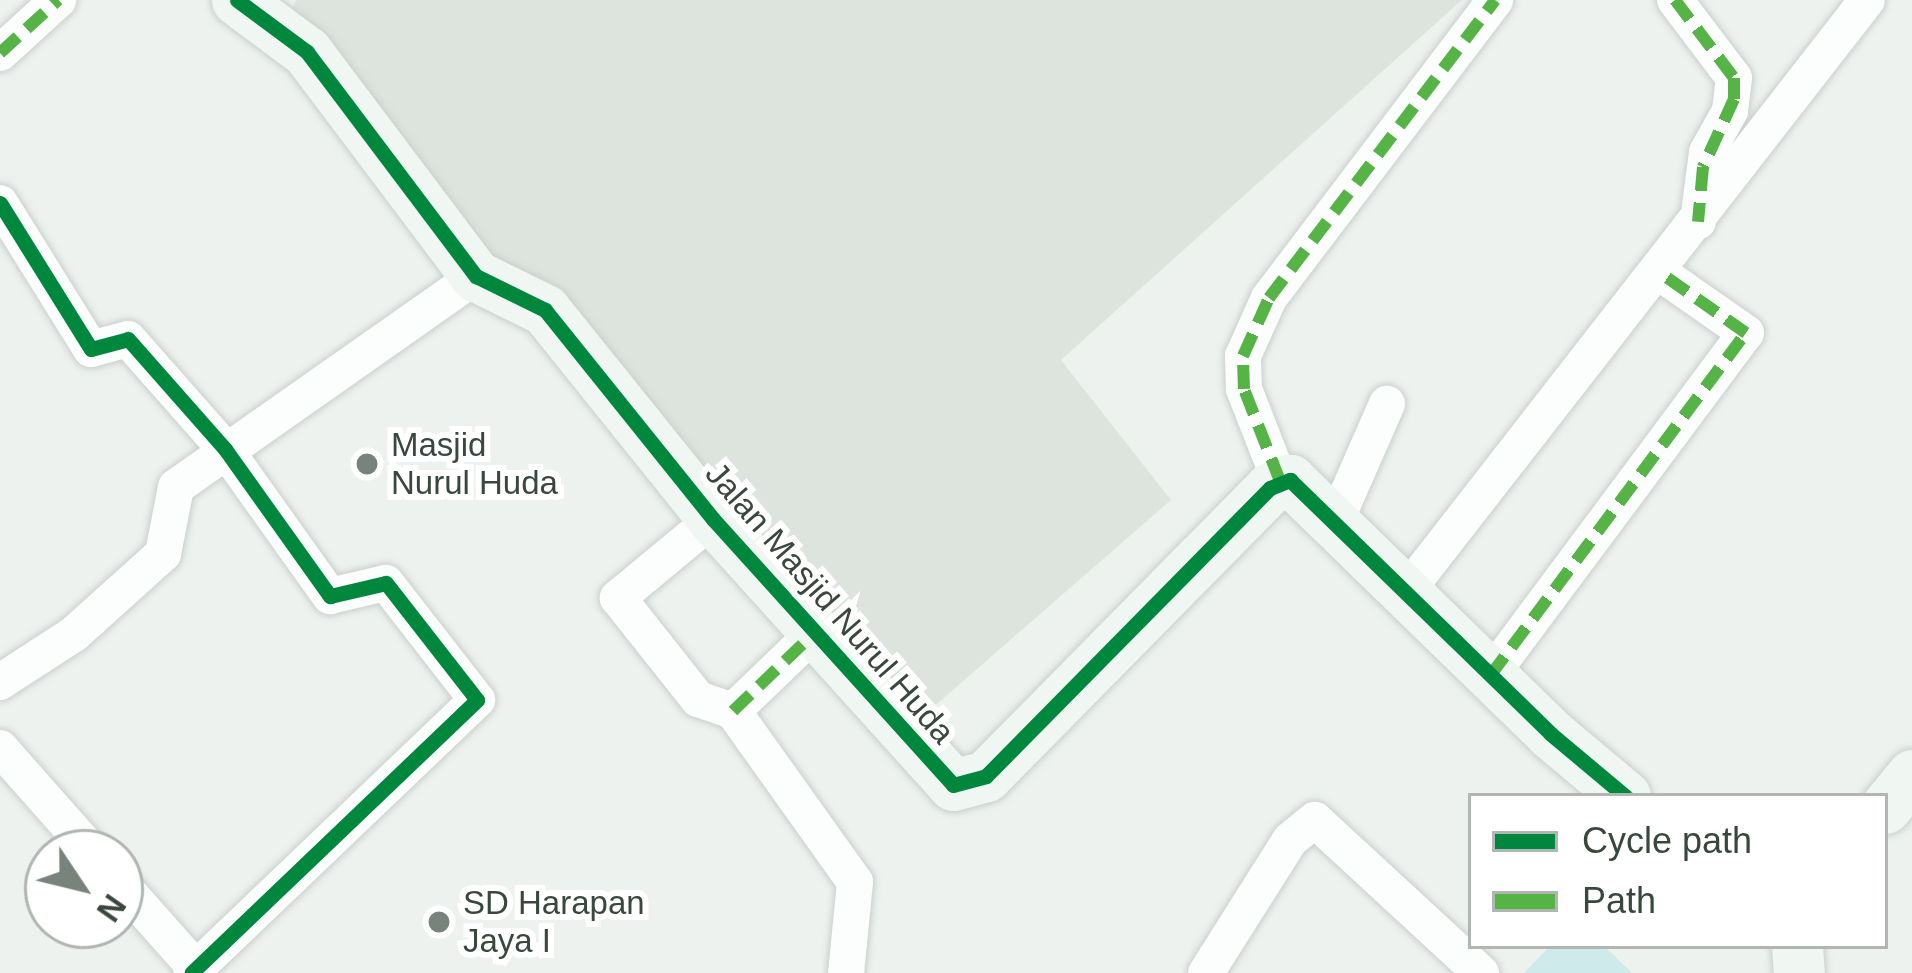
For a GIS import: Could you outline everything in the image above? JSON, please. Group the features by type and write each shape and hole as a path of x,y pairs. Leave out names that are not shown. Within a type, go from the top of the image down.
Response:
{"street":[{"path":"0,53 58,0"},
{"name":"Jalan Masjid Nurul Huda","path":"237,0 307,52 476,276 545,310 713,519 943,777 976,784 1280,481"},
{"path":"1496,0 1269,298 1243,356 1244,389 1280,481 1299,484 1490,676 1622,793"},
{"path":"1675,0 1734,78 1735,99 1703,167 1698,222"},
{"path":"1406,592 1867,0"},
{"path":"0,203 91,349 128,339 225,448 329,596 386,583 477,700 196,971 144,911"},
{"path":"1490,676 1746,333 1659,272"},
{"path":"0,682 74,634 163,554 176,487 225,448 476,276"},
{"path":"1336,520 1387,404"},
{"path":"713,519 618,598 698,699 733,711 855,882 847,973"},
{"path":"733,711 815,632"},
{"path":"0,748 72,829"},
{"path":"1888,804 1912,776"},
{"path":"1205,973 1306,822 1332,833 1480,973"}],"shaded area":[{"path":"296,0 1462,0 1061,360 1171,500 914,724 504,304 290,18"},
{"path":"1547,949 1607,949 1632,973 1524,973"}],"marked path":[{"path":"0,53 58,0"},
{"path":"1280,481 1244,389 1243,356 1269,298 1495,0"},
{"path":"1675,0 1734,78 1734,99 1703,167 1698,222"},
{"path":"1490,676 1746,333 1659,272"},
{"path":"733,711 815,632"}],"cycle path":[{"path":"237,0 307,52 476,276 545,310 713,519 953,785 986,776 1270,488 1290,480 1551,734 1621,793"},
{"path":"0,203 91,349 128,339 225,449 330,596 386,583 477,700 191,973"}],"place":[{"name":"Masjid Nurul Huda","path":"367,464"},
{"name":"SD Harapan Jaya I","path":"439,922"}]}
